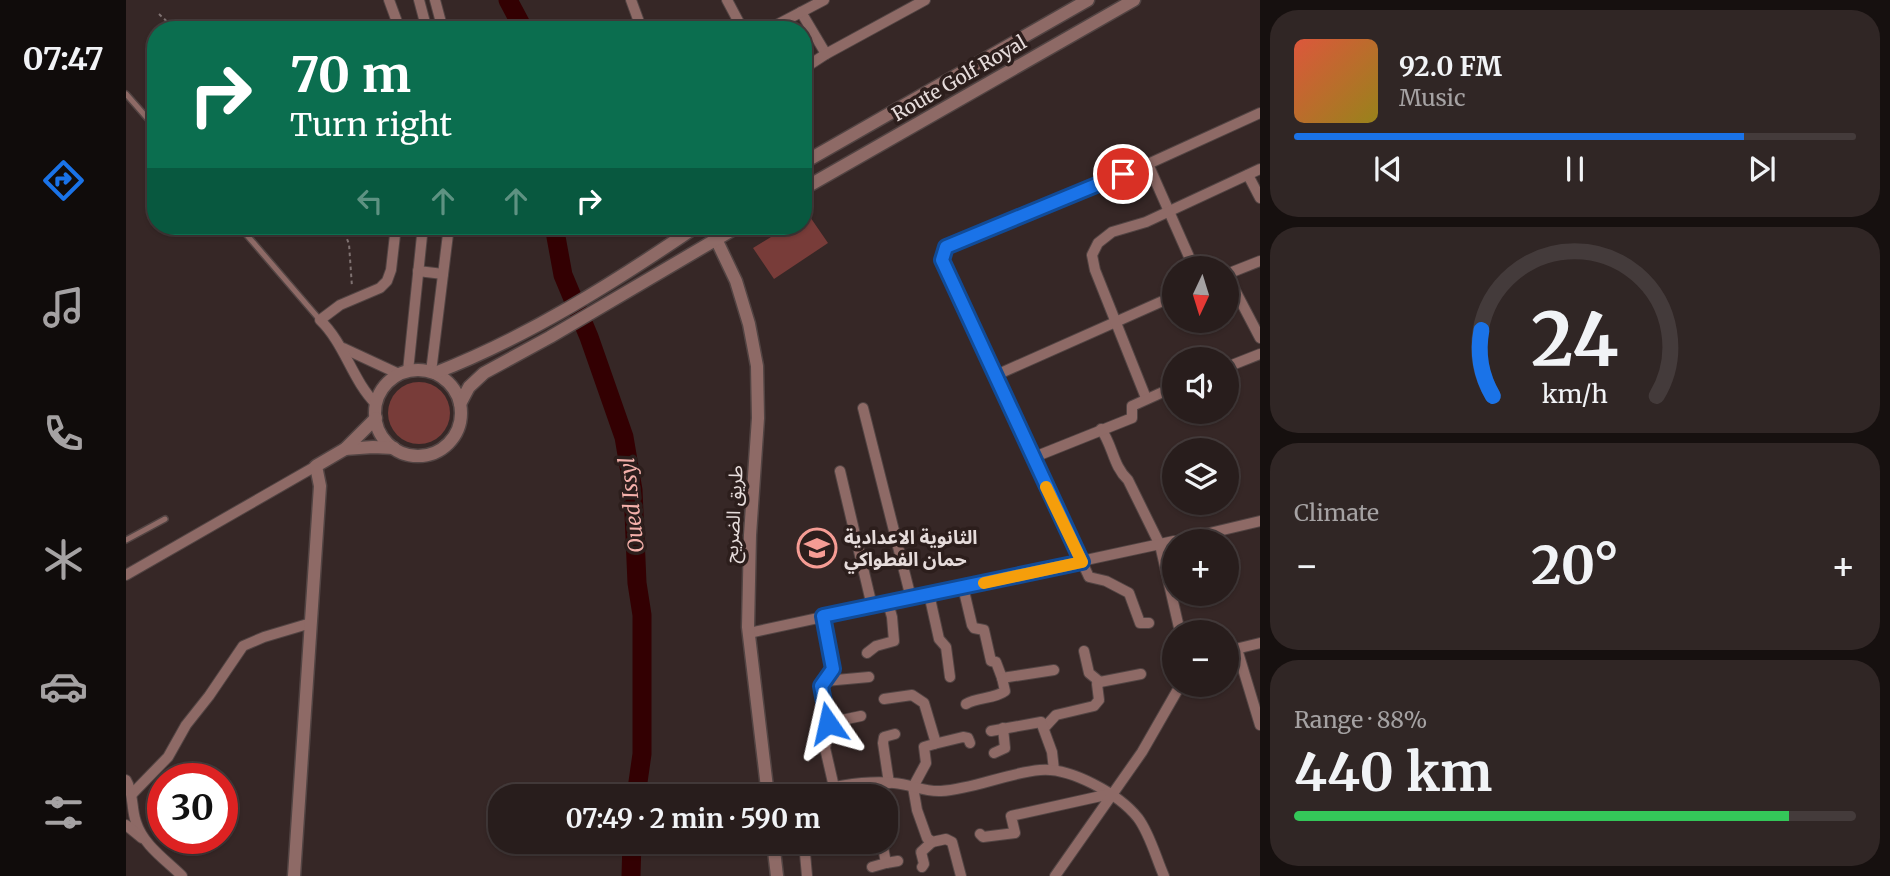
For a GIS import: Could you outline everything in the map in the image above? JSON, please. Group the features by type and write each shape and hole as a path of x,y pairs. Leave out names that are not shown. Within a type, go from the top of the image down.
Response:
{"street":[{"path":"389,0 397,21"},
{"path":"419,0 425,21"},
{"path":"435,0 441,21"},
{"path":"631,0 639,21"},
{"path":"727,0 738,21"},
{"path":"784,21 824,0"},
{"path":"812,63 925,0"},
{"name":"Route Golf Royal","path":"812,158 1088,0"},
{"name":"Route Golf Royal","path":"812,184 1134,0"},
{"path":"801,12 806,21"},
{"path":"812,30 826,54"},
{"path":"1149,623 1140,623 1129,593 1106,581 1089,577 942,260 946,247 1148,164 1260,113"},
{"path":"1148,164 1189,256"},
{"path":"1146,398 1093,264 1094,249 1112,232 1146,222 1260,169"},
{"path":"1248,175 1260,198"},
{"path":"376,404 363,390 329,328 320,320 352,299 380,288 387,281 395,235"},
{"path":"422,235 404,373 384,386 376,404 379,430 394,448 418,455 431,453 452,440 458,429 460,404 452,385 433,372"},
{"path":"433,372 448,235"},
{"path":"342,348 404,373 433,372 490,351 599,288 683,235"},
{"path":"460,404 477,378 723,235"},
{"name":"طريق الضريح","path":"716,239 736,281 749,324 757,366 758,418 749,568 749,633 767,784"},
{"path":"1239,270 1260,261"},
{"path":"418,271 443,274"},
{"path":"1239,298 1260,338"},
{"path":"994,376 1162,302"},
{"path":"1239,362 1260,354"},
{"path":"1032,458 1132,418 1132,406 1162,392"},
{"path":"863,408 911,598"},
{"path":"126,575 345,449 376,418"},
{"path":"1101,429 1119,472 1128,480 1160,545 1177,620"},
{"path":"345,449 394,448"},
{"path":"294,876 320,486 316,466"},
{"path":"841,471 872,606"},
{"path":"1226,529 1260,521"},
{"path":"749,633 1160,545"},
{"path":"963,587 971,625 984,631 991,661 996,662 1005,691 1001,695 986,696 966,704"},
{"path":"929,594 939,639 946,647 950,677"},
{"path":"867,653 876,646 894,641 888,603"},
{"path":"823,616 833,669 821,686 829,738 825,748 833,784"},
{"path":"132,794 168,757 186,725 243,646 311,623"},
{"path":"1239,648 1260,643"},
{"path":"1084,651 1088,673 1100,682"},
{"path":"1239,669 1260,725"},
{"path":"1002,678 1054,670"},
{"path":"1044,728 1056,715 1094,706 1099,700 1097,684 1100,682 1141,674"},
{"path":"825,681 869,677"},
{"path":"884,699 912,695 922,701 934,744"},
{"path":"1055,876 1142,752 1174,697"},
{"path":"828,723 861,716"},
{"path":"991,731 1041,722 1052,752 1054,770"},
{"path":"993,752 1005,748 1003,728"},
{"path":"889,783 883,743 884,737 895,734"},
{"path":"932,842 926,838 913,788 926,763 924,747 963,737 968,738 970,743"},
{"path":"875,784 889,783 944,791 1034,771 1054,770 1071,774 1111,794 1137,817 1164,876"},
{"path":"126,780 132,794 136,822 144,840"},
{"path":"981,834 983,837 1011,835 1015,833 1011,816 1111,794"},
{"path":"126,825 182,876"},
{"path":"922,867 924,864 921,852 932,842 946,839 952,842 961,876"},
{"path":"774,854 777,876"},
{"path":"806,854 807,876"},
{"path":"884,854 886,863"},
{"path":"872,867 898,861"}],"lane":[{"path":"126,94 147,118"},
{"path":"247,235 320,320"},
{"path":"126,540 165,519"}],"path":[{"path":"159,14 166,21"},
{"path":"346,235 349,244 352,299"}],"shaded area":[{"path":"812,220 828,243 774,279 753,248 774,235 812,235"},
{"path":"419,382 441,391 450,413 441,435 419,444 397,435 388,413 397,391"}],"waterway":[{"name":"Oued Issyl","path":"508,0 519,21"},
{"name":"Oued Issyl","path":"556,235 563,275 589,337 624,437 633,490 637,583 642,615 642,754 638,784"},
{"name":"Oued Issyl","path":"631,876 632,854"}],"slow traffic":[{"path":"984,583 1082,562 1046,487"}],"place":[{"name":"الثانوية الاعدادية حمان الفطواكي","path":"817,548"}],"route":[{"path":"828,723 821,686 832,673 833,663 823,616 1082,562 942,260 946,247 1123,174"}]}
